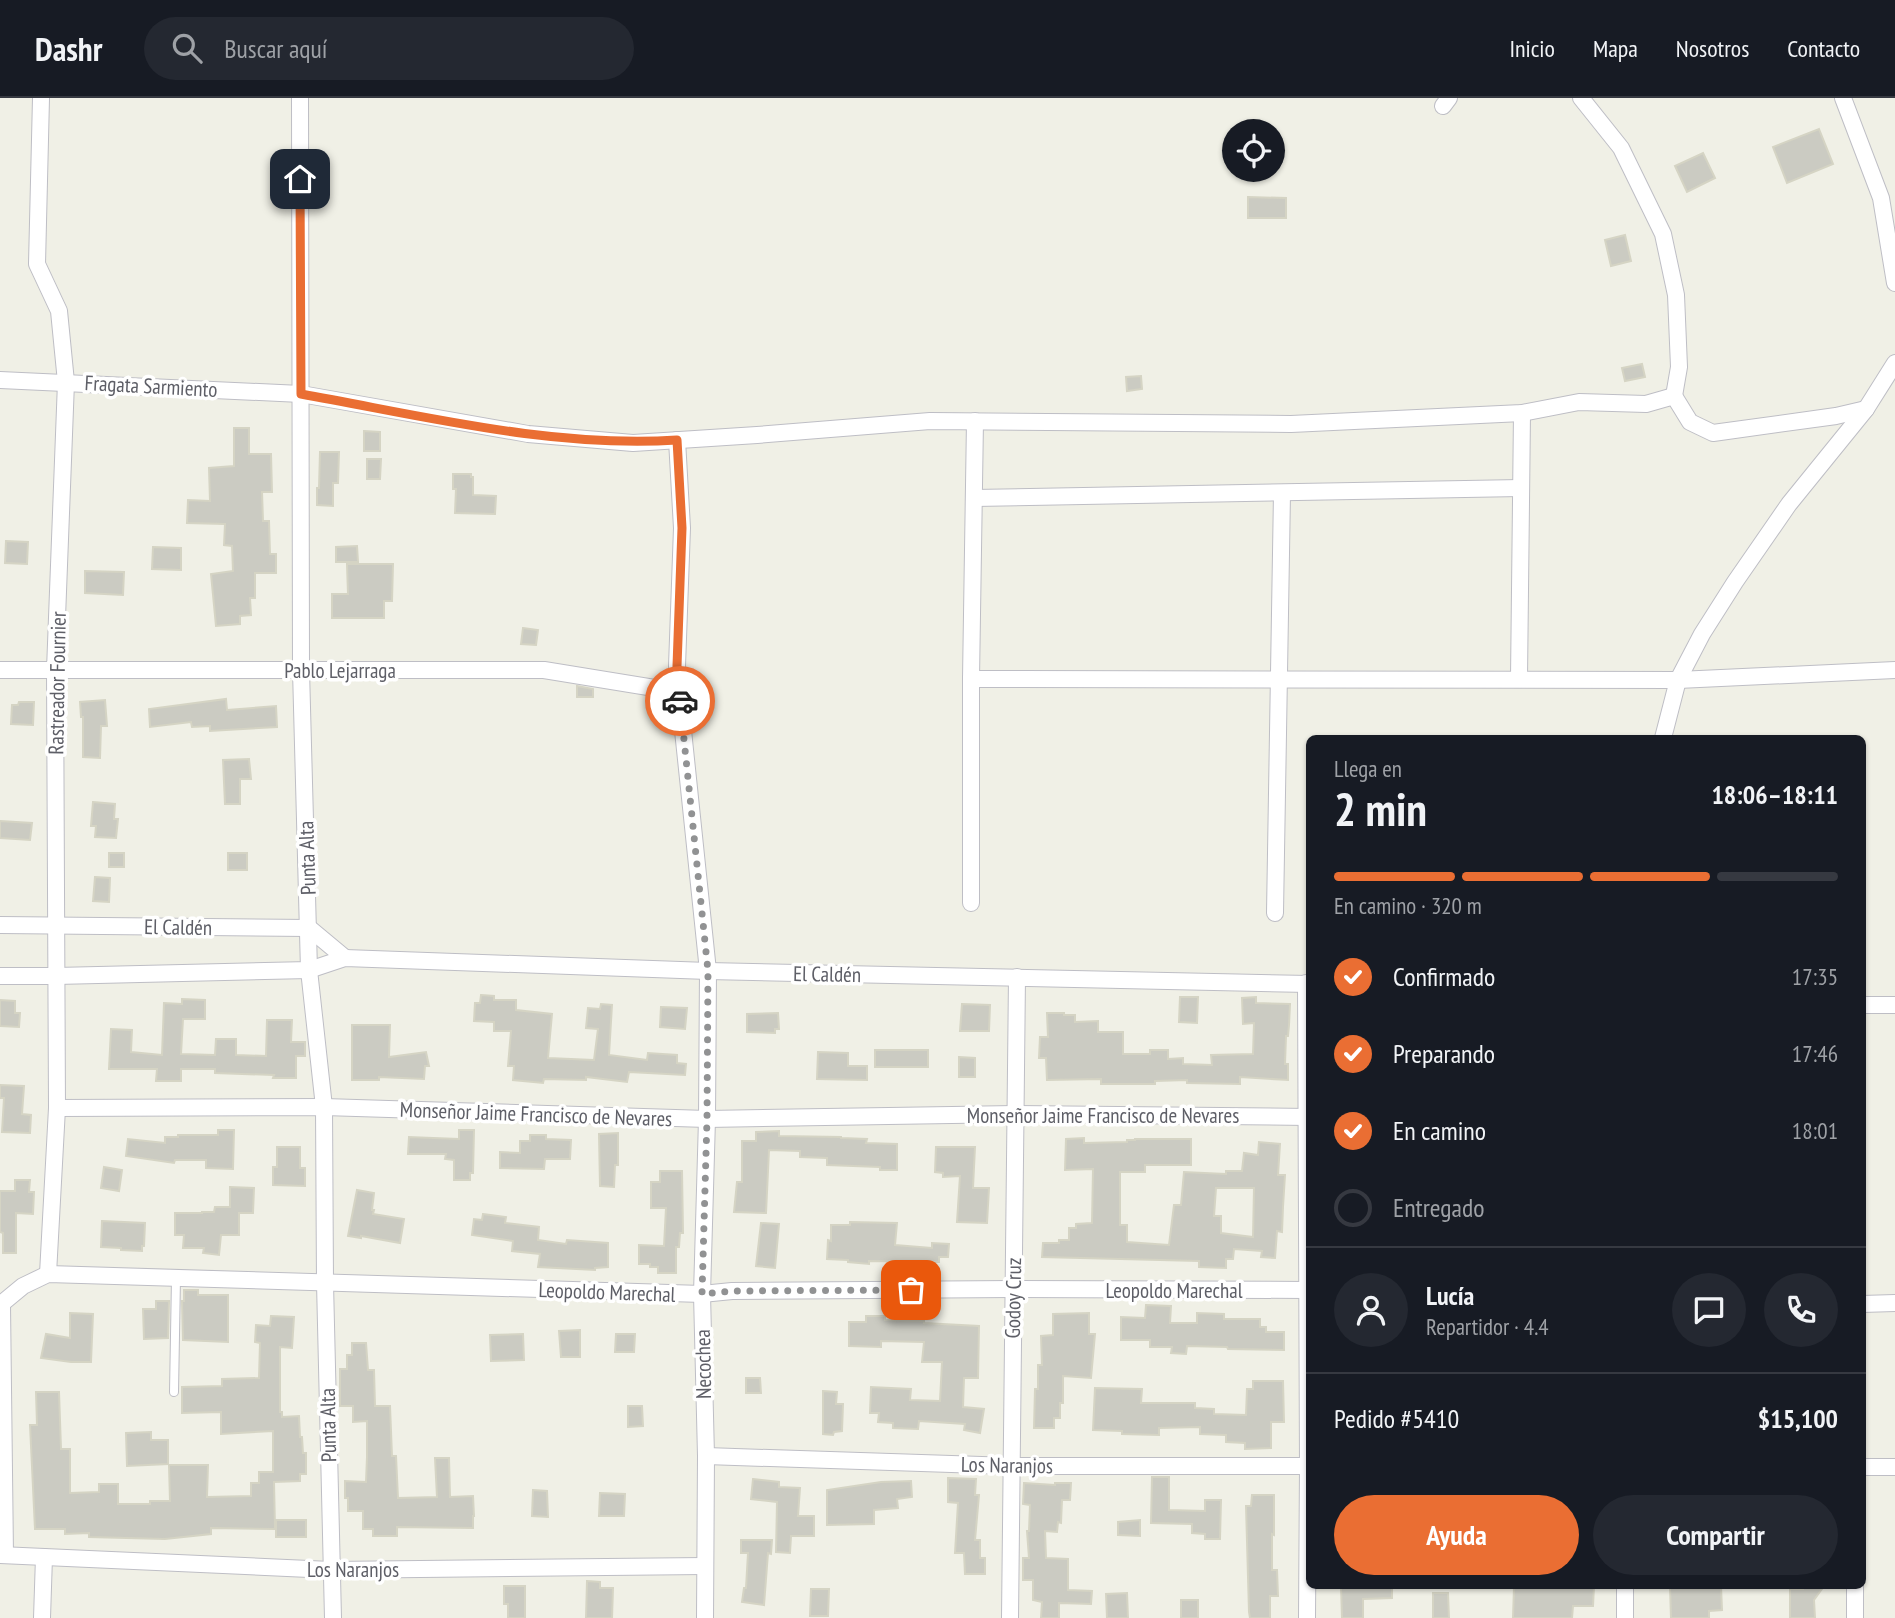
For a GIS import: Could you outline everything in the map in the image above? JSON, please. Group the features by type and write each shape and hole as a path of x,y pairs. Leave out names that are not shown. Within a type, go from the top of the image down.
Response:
{"street":[{"name":"Rastreador Fournier","path":"41,98 37,264 59,311 66,382 55,670 57,1108 48,1274"},
{"name":"Punta Alta","path":"300,98 301,670 309,970 324,1107 324,1283 331,1570 336,1615"},
{"path":"1580,98 1621,148 1662,234 1676,295 1679,367 1674,396 1690,422 1713,433 1836,416 1867,409"},
{"path":"1843,98 1881,198 1895,283"},
{"path":"1664,735 1678,680 1702,634 1789,504 1867,409 1895,363"},
{"name":"Fragata Sarmiento","path":"0,380 301,394 528,435 633,443 930,421 1291,424 1522,413 1578,402 1646,404 1674,396"},
{"path":"1520,680 1522,413"},
{"path":"971,903 975,421"},
{"name":"Necochea","path":"677,440 682,528 677,666 708,971 702,1294 706,1456 705,1618"},
{"path":"974,498 1521,488"},
{"path":"1275,913 1282,492"},
{"name":"Pablo Lejarraga","path":"0,670 544,670 679,692"},
{"path":"971,678 1678,680 1895,670"},
{"name":"El Caldén","path":"0,925 309,928"},
{"path":"309,928 345,958"},
{"name":"El Caldén","path":"0,976 309,970 345,958 708,971 1306,984"},
{"name":"Godoy Cruz","path":"1010,1618 1017,977"},
{"path":"1866,1005 1895,1005"},
{"name":"Monseñor Jaime Francisco de Nevares","path":"57,1108 324,1107 707,1119 1015,1114 1306,1117"},
{"path":"3,1555 1,1305 23,1286 48,1274"},
{"name":"Leopoldo Marechal","path":"48,1274 702,1294 732,1291 1013,1289 1306,1290"},
{"path":"1866,1304 1895,1303"},
{"name":"Los Naranjos","path":"706,1456 1012,1466 1306,1466"},
{"path":"1866,1467 1895,1467"},
{"name":"Los Naranjos","path":"3,1555 331,1570 705,1566"},
{"path":"42,1618 44,1557"},
{"path":"1307,1589 1307,1618"},
{"path":"1625,1589 1625,1618"},
{"path":"1855,1589 1855,1618"}],"lane":[{"path":"174,1392 176,1279"}],"building":[{"path":"1819,129 1833,164 1787,183 1773,147"},
{"path":"1703,153 1715,178 1687,192 1675,166"},
{"path":"1248,197 1286,198 1286,218 1248,218"},
{"path":"1625,235 1631,261 1611,266 1605,240"},
{"path":"1642,364 1645,377 1625,381 1622,368"},
{"path":"1141,376 1142,389 1127,391 1126,377"},
{"path":"234,428 249,428 249,454 271,454 272,492 262,492 263,521 269,521 270,554 276,554 276,573 255,573 255,598 250,598 251,615 240,616 240,624 216,626 211,574 233,571 232,546 224,545 225,524 187,523 188,500 210,501 209,468 234,466"},
{"path":"364,431 380,432 380,451 364,451"},
{"path":"320,452 339,452 338,483 333,483 333,506 317,505"},
{"path":"367,459 381,459 380,479 367,479"},
{"path":"453,474 471,474 473,495 496,496 495,514 455,513 456,489 453,489"},
{"path":"6,541 28,542 27,564 5,563"},
{"path":"357,546 358,562 336,562 336,547"},
{"path":"153,547 181,548 181,570 152,569"},
{"path":"347,564 393,564 392,601 384,601 384,618 332,618 332,594 348,594"},
{"path":"85,571 124,572 123,595 85,593"},
{"path":"523,628 538,630 536,645 521,644"},
{"path":"577,686 593,689 593,697 577,697"},
{"path":"226,699 227,710 276,706 277,727 210,731 210,726 192,727 191,722 150,727 149,709"},
{"path":"105,700 107,726 101,726 100,758 83,757 83,717 80,702"},
{"path":"19,702 34,702 33,725 11,724 12,705 18,705"},
{"path":"249,759 251,779 240,779 240,804 225,804 223,760"},
{"path":"93,802 115,804 114,819 118,819 116,838 95,837 96,826 91,826"},
{"path":"0,821 32,823 30,840 0,838"},
{"path":"109,853 124,853 124,867 109,867"},
{"path":"228,853 247,853 247,870 228,870"},
{"path":"95,877 110,878 109,902 93,901"},
{"path":"481,995 494,996 494,1000 516,1000 516,1010 552,1014 548,1058 594,1060 598,1029 586,1028 588,1008 600,1009 601,1004 612,1005 609,1055 647,1060 648,1053 677,1055 677,1063 686,1064 685,1075 629,1072 627,1082 586,1077 586,1080 544,1079 543,1083 513,1080 514,1066 508,1066 511,1031 494,1031 494,1022 474,1021 475,1003 480,1003"},
{"path":"1180,997 1198,997 1197,1023 1179,1022"},
{"path":"1256,997 1256,1003 1290,1004 1285,1064 1288,1064 1288,1080 1240,1077 1240,1084 1187,1083 1187,1080 1155,1081 1155,1084 1101,1084 1101,1079 1047,1080 1046,1058 1039,1058 1040,1037 1048,1037 1047,1013 1075,1015 1075,1022 1098,1021 1098,1032 1123,1032 1123,1054 1150,1054 1150,1050 1168,1050 1168,1059 1183,1058 1183,1064 1212,1065 1211,1055 1253,1054 1254,1023 1243,1024 1242,998"},
{"path":"182,999 205,1000 205,1019 183,1019 181,1054 215,1055 216,1039 236,1039 236,1055 266,1056 267,1020 292,1020 291,1042 305,1042 305,1056 296,1056 296,1078 215,1073 215,1069 181,1069 181,1081 156,1081 157,1069 109,1069 111,1029 132,1030 131,1052 162,1055 164,1003 182,1004"},
{"path":"0,1000 15,1001 15,1013 20,1013 19,1027 0,1026"},
{"path":"962,1004 990,1005 989,1031 960,1031"},
{"path":"661,1007 687,1008 685,1029 660,1027"},
{"path":"778,1013 779,1029 775,1029 775,1033 747,1032 747,1014"},
{"path":"352,1025 390,1025 389,1057 426,1052 429,1066 425,1066 424,1079 379,1077 379,1080 352,1080"},
{"path":"875,1050 928,1050 928,1067 875,1067"},
{"path":"818,1052 848,1053 848,1066 867,1066 867,1080 817,1079"},
{"path":"959,1057 975,1058 975,1077 959,1077"},
{"path":"0,1085 24,1086 22,1114 31,1115 30,1133 2,1132 4,1098 0,1098"},
{"path":"218,1130 234,1130 233,1169 206,1168 206,1160 175,1160 174,1163 126,1156 128,1139 165,1143 165,1137 218,1135"},
{"path":"459,1130 474,1130 473,1173 470,1173 470,1180 454,1180 454,1160 445,1159 446,1154 408,1154 409,1137 459,1139"},
{"path":"779,1131 779,1136 841,1137 867,1139 866,1143 897,1144 897,1170 827,1165 827,1158 800,1157 800,1151 769,1150 766,1213 734,1212 737,1182 742,1182 742,1141 756,1141 756,1132"},
{"path":"618,1133 618,1165 615,1165 614,1187 600,1186 599,1134"},
{"path":"530,1135 571,1140 570,1159 545,1159 544,1169 500,1168 500,1152 520,1153 520,1141 530,1141"},
{"path":"1084,1138 1084,1143 1191,1139 1191,1165 1145,1165 1145,1172 1120,1172 1120,1225 1127,1225 1127,1242 1169,1245 1174,1205 1181,1205 1184,1172 1226,1174 1226,1171 1242,1171 1244,1153 1258,1155 1259,1142 1280,1144 1278,1175 1285,1175 1282,1232 1277,1231 1275,1258 1261,1257 1262,1251 1234,1249 1233,1259 1226,1259 1226,1268 1199,1267 1199,1261 1042,1257 1043,1243 1069,1240 1069,1228 1076,1228 1076,1224 1092,1223 1093,1169 1065,1170 1066,1139","holes":["1216,1188 1254,1188 1253,1237 1221,1233 1221,1216 1214,1216"]},
{"path":"277,1147 300,1147 300,1168 305,1168 305,1186 273,1185"},
{"path":"936,1147 975,1147 973,1188 989,1188 987,1223 957,1222 960,1176 943,1177 943,1173 935,1172"},
{"path":"104,1167 122,1170 119,1191 101,1188"},
{"path":"660,1171 682,1171 683,1233 680,1233 679,1247 676,1247 676,1273 658,1273 658,1267 639,1264 639,1245 664,1246 666,1208 651,1208 651,1182 660,1182"},
{"path":"15,1180 30,1180 29,1192 34,1192 33,1214 16,1213 16,1253 3,1253 0,1191 15,1191"},
{"path":"230,1187 254,1188 253,1213 239,1213 239,1235 221,1235 219,1255 203,1253 204,1248 183,1248 184,1235 175,1235 175,1213 214,1212 215,1207 230,1207"},
{"path":"357,1190 374,1193 373,1214 404,1219 400,1243 348,1236"},
{"path":"483,1214 506,1217 505,1223 539,1227 538,1240 566,1244 567,1240 608,1243 608,1267 595,1270 538,1267 540,1254 512,1251 513,1241 472,1235 474,1219 482,1220"},
{"path":"102,1221 145,1223 142,1251 101,1247"},
{"path":"850,1222 897,1223 895,1245 932,1248 932,1243 949,1244 948,1257 939,1257 939,1262 869,1261 869,1264 827,1259 831,1225 850,1225"},
{"path":"761,1223 779,1224 775,1268 756,1266"},
{"path":"184,1290 198,1290 198,1295 228,1295 228,1342 183,1340"},
{"path":"156,1301 169,1301 168,1338 144,1339 143,1309 156,1309"},
{"path":"1146,1305 1171,1306 1170,1323 1197,1323 1197,1313 1224,1314 1224,1319 1260,1319 1260,1327 1266,1327 1266,1332 1284,1332 1284,1350 1187,1346 1186,1354 1171,1353 1172,1347 1150,1347 1150,1340 1121,1340 1121,1317 1145,1318"},
{"path":"70,1313 93,1314 91,1362 41,1358 46,1334 70,1338"},
{"path":"1089,1313 1089,1334 1095,1334 1091,1378 1063,1376 1060,1418 1054,1418 1054,1428 1034,1428 1038,1365 1042,1365 1041,1336 1053,1335 1053,1314"},
{"path":"271,1316 294,1317 292,1348 280,1347 280,1412 282,1417 299,1416 303,1453 306,1453 306,1474 300,1474 300,1481 274,1482 275,1529 211,1528 211,1534 165,1539 89,1537 89,1533 65,1534 65,1529 35,1529 30,1425 37,1425 36,1392 59,1392 61,1449 70,1449 70,1493 99,1492 99,1484 118,1484 118,1504 170,1501 169,1465 208,1465 207,1497 251,1496 251,1483 259,1483 259,1472 273,1472 273,1431 221,1434 221,1412 182,1413 182,1387 222,1386 222,1379 259,1378 260,1343 255,1342 256,1325 270,1326"},
{"path":"866,1316 885,1316 885,1320 979,1326 978,1378 964,1378 963,1407 984,1409 980,1433 964,1430 965,1424 919,1421 918,1429 893,1428 893,1423 878,1422 879,1413 870,1413 871,1387 911,1389 910,1400 940,1401 942,1362 922,1362 924,1342 881,1341 881,1347 849,1346 849,1322 866,1322"},
{"path":"580,1330 580,1357 561,1357 559,1331"},
{"path":"523,1334 524,1360 491,1361 490,1335"},
{"path":"616,1334 635,1334 634,1352 615,1352"},
{"path":"352,1343 366,1343 368,1370 374,1370 375,1406 390,1406 392,1456 396,1456 398,1498 437,1497 435,1458 449,1458 450,1497 473,1496 473,1528 397,1527 397,1536 373,1536 373,1529 363,1529 363,1511 348,1511 345,1481 366,1482 367,1457 367,1421 353,1422 353,1406 340,1406 340,1369 347,1369 347,1355 352,1355"},
{"path":"746,1378 760,1378 761,1393 746,1393"},
{"path":"1253,1381 1283,1381 1284,1422 1271,1422 1271,1448 1245,1449 1245,1443 1226,1442 1226,1435 1200,1434 1200,1427 1159,1428 1159,1435 1093,1430 1095,1388 1142,1389 1141,1403 1195,1403 1195,1408 1214,1409 1214,1414 1246,1415 1247,1389 1253,1389"},
{"path":"823,1391 837,1392 836,1404 843,1404 842,1431 834,1432 833,1435 823,1434"},
{"path":"628,1406 642,1406 643,1426 628,1427"},
{"path":"151,1432 151,1440 168,1440 168,1464 127,1466 126,1433"},
{"path":"1152,1477 1169,1477 1169,1510 1205,1511 1205,1500 1221,1500 1220,1539 1205,1539 1205,1534 1192,1533 1192,1524 1151,1523"},
{"path":"948,1478 976,1479 975,1495 979,1495 975,1540 980,1540 980,1558 985,1558 985,1574 965,1574 964,1553 955,1553 958,1503 948,1502"},
{"path":"753,1479 779,1482 779,1487 800,1488 798,1516 814,1516 814,1536 791,1536 790,1553 776,1552 777,1502 751,1499"},
{"path":"911,1481 912,1497 897,1499 898,1508 874,1510 874,1524 827,1525 827,1490 881,1482"},
{"path":"1024,1483 1071,1483 1070,1500 1062,1500 1061,1523 1058,1522 1057,1532 1045,1531 1046,1558 1068,1559 1068,1590 1092,1591 1091,1604 1059,1603 1059,1618 1041,1618 1042,1602 1033,1600 1033,1580 1023,1580 1023,1558 1029,1558 1027,1531 1030,1505 1023,1504"},
{"path":"533,1490 547,1491 548,1517 532,1516"},
{"path":"600,1493 625,1494 624,1516 599,1516"},
{"path":"1252,1495 1274,1495 1272,1570 1277,1570 1278,1596 1270,1596 1270,1618 1250,1618 1249,1612 1246,1506 1251,1506"},
{"path":"276,1520 306,1520 306,1537 276,1537"},
{"path":"1140,1520 1140,1536 1118,1535 1118,1522"},
{"path":"741,1540 772,1540 771,1554 768,1553 764,1605 742,1602 746,1588 748,1553 741,1553"},
{"path":"587,1581 600,1582 600,1588 613,1588 612,1618 586,1618"},
{"path":"504,1586 525,1586 525,1618 508,1618 508,1604 504,1604"},
{"path":"811,1589 829,1589 828,1616 810,1616"},
{"path":"1341,1589 1392,1589 1392,1598 1363,1599 1363,1618 1342,1618"},
{"path":"1514,1589 1594,1589 1593,1606 1573,1606 1572,1618 1513,1618"},
{"path":"1670,1589 1721,1589 1722,1610 1709,1611 1709,1618 1671,1618"},
{"path":"1790,1589 1822,1589 1814,1600 1815,1618 1790,1618"},
{"path":"1127,1593 1128,1618 1107,1618 1106,1594"},
{"path":"1433,1593 1448,1593 1449,1618 1433,1618"},
{"path":"1181,1600 1198,1600 1198,1618 1181,1618"}],"way so far":[{"path":"680,701 708,971 702,1294 732,1291 911,1290"}],"route":[{"path":"300,179 301,394 528,435 633,443 677,440 682,528 677,666 680,701"}]}
